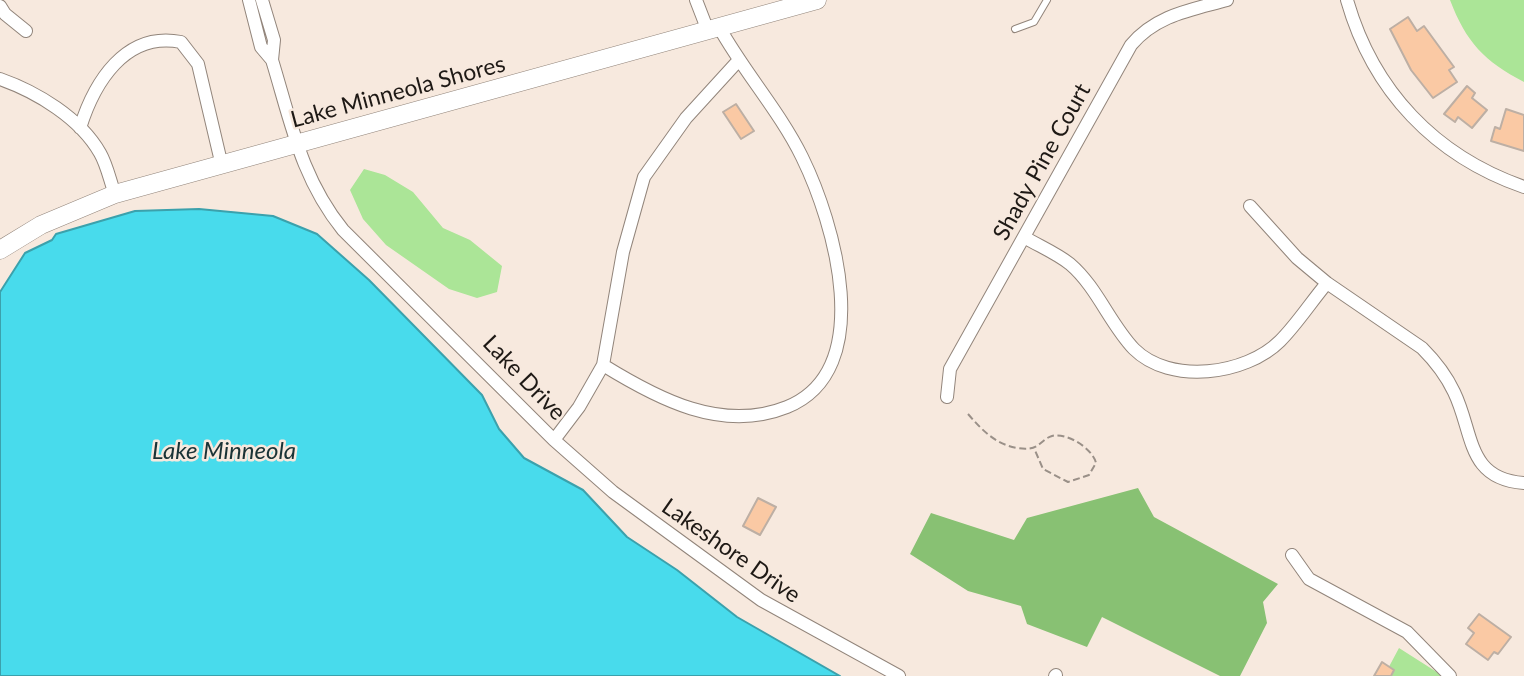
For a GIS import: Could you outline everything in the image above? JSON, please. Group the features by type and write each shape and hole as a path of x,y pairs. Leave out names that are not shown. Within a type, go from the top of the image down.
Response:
{"main road":[{"name":"Lake Minneola Shores","path":"0,250 41,225 115,194 817,0"}],"street":[{"path":"249,0 261,47 272,60"},
{"path":"262,0 274,40 272,60"},
{"path":"603,365 691,409 726,417 749,416 788,406 810,393 827,370 840,338 843,318 834,251 819,198 793,141 696,0"},
{"name":"Shady Pine Court","path":"947,397 950,369 1139,35 1165,18 1227,0"},
{"path":"1347,0 1374,68 1403,108 1457,156 1481,170 1524,187"},
{"path":"0,6 5,15 26,31"},
{"path":"80,128 90,96 112,65 140,48 164,38 181,42 198,64 222,166"},
{"name":"Lake Drive","path":"272,60 315,192 343,230 402,285 554,440 579,407 603,365 623,252 645,177 686,118 738,61"},
{"path":"0,79 47,103 80,128 100,154 115,194"},
{"path":"1250,206 1297,258 1327,283 1409,338 1435,361 1455,393 1479,462 1499,478 1524,483"},
{"path":"1024,237 1069,263 1133,348 1156,365 1171,371 1205,372 1256,357 1280,341 1327,283"},
{"name":"Lakeshore Drive","path":"554,440 649,520 761,600 899,676"},
{"path":"1292,555 1310,579 1407,632 1450,676"}],"lane":[{"path":"1015,29 1034,22 1047,0"}],"path":[{"path":"968,414 995,440 1018,448 1034,447 1057,436 1084,445 1093,452 1096,463 1089,475 1068,482 1043,469 1034,447"}],"green space":[{"path":"1450,0 1524,0 1524,82 1498,66 1478,49 1463,28"},
{"path":"364,169 385,175 413,192 443,228 470,240 502,266 497,292 477,298 449,289 386,245 363,219 350,190"},
{"path":"1138,488 1154,517 1278,584 1263,602 1267,623 1240,676 1220,676 1102,617 1087,647 1027,624 1021,606 968,591 910,554 931,513 1014,540 1027,518"},
{"path":"1399,648 1443,676 1384,676"}],"water":[{"name":"Lake Minneola","path":"199,209 273,216 317,234 369,280 482,395 499,429 524,458 583,490 627,537 677,570 737,617 840,676 0,676 0,292 25,253 52,240 56,234 135,211"}],"building":[{"path":"1408,17 1417,31 1424,26 1454,67 1449,70 1457,82 1433,98 1411,70 1390,29"},
{"path":"1467,86 1475,93 1472,98 1487,110 1472,128 1458,117 1455,122 1444,114"},
{"path":"736,104 754,131 741,139 723,112"},
{"path":"1506,109 1524,115 1524,151 1491,141 1495,127 1500,129"},
{"path":"758,498 776,507 760,535 743,526"},
{"path":"1479,614 1511,637 1498,654 1494,652 1488,660 1466,644 1474,633 1468,628"},
{"path":"1382,662 1394,670 1391,676 1374,676"}]}
